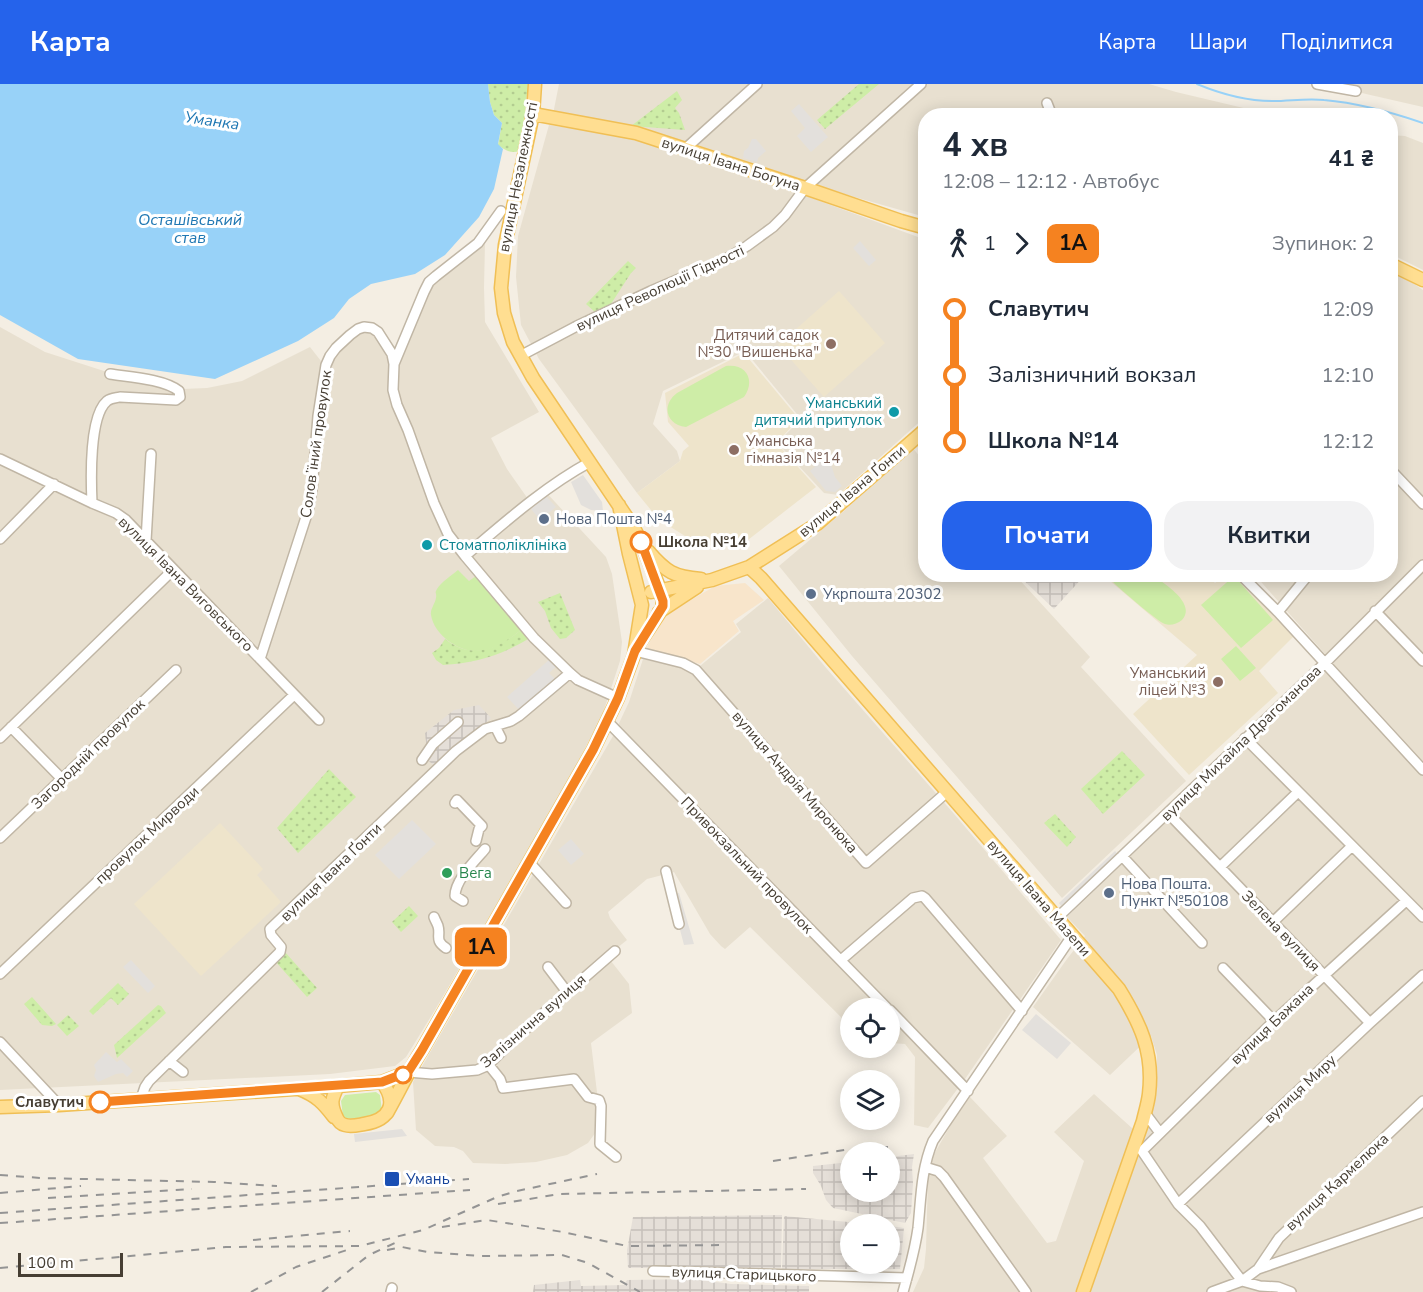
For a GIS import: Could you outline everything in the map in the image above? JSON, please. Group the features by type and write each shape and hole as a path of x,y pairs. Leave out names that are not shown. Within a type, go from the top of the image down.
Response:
{"main road":[{"name":"вулиця Незалежності","path":"535,84 533,114 508,226 501,276 504,313 520,356 634,528 658,594"},
{"name":"вулиця Івана Богуна","path":"533,114 636,133 918,226"},
{"path":"1398,267 1423,280"},
{"name":"вулиця Івана Ґонти","path":"658,594 712,580 748,567 817,524 918,436"},
{"name":"вулиця Незалежності","path":"408,1072 593,750 618,698 635,651 642,605 619,505"},
{"name":"вулиця Івана Ґонти","path":"641,542 669,572 687,578 712,580"},
{"name":"вулиця Незалежності","path":"629,554 635,651"},
{"name":"вулиця Івана Мазепи","path":"748,567 763,580 1119,989 1134,1014 1146,1042 1150,1066 1149,1094 1145,1113 1083,1292"},
{"name":"вулиця Івана Ґонти","path":"660,611 678,598 712,580"},
{"path":"658,594 663,606 660,611 653,614 645,611 642,605 644,597 658,594"},
{"name":"вулиця Незалежності","path":"635,651 660,611"},
{"path":"295,1088 316,1096 339,1122 345,1125 375,1123 387,1113 408,1072"},
{"name":"Залізнична вулиця","path":"382,1082 408,1072"},
{"path":"0,1107 59,1105 382,1082 391,1098 387,1113"},
{"path":"338,1086 333,1096 332,1107 339,1122"}],"street":[{"path":"685,149 757,84"},
{"name":"вулиця Революції Гідності","path":"520,356 575,327 740,250 773,227 805,188 921,84"},
{"path":"1317,84 1356,91"},
{"path":"1047,103 1049,108"},
{"path":"501,211 478,243 429,282 394,364 393,390 434,503 448,534 534,638 570,673 578,680 618,698"},
{"name":"Соловʼїний провулок","path":"260,658 308,511 319,408 326,365 330,356 350,335 358,329 368,327 378,332 383,339 392,354 394,364"},
{"path":"92,503 91,457 93,439 102,406 120,397 176,400 180,397 179,391 171,386 135,377 110,374"},
{"path":"146,541 151,454"},
{"name":"вулиця Івана Виговського","path":"0,459 116,513 126,520 319,720"},
{"path":"465,556 526,506 576,474 590,462"},
{"path":"1398,477 1423,504"},
{"path":"0,539 54,484"},
{"name":"вулиця Михайла Драгоманова","path":"1057,918 1325,663 1423,565"},
{"path":"0,738 173,570"},
{"path":"1248,582 1423,770"},
{"path":"1278,612 1302,582"},
{"path":"1375,611 1423,661"},
{"name":"вулиця Андрія Миронюка","path":"635,651 683,663 696,670 866,863 947,792"},
{"name":"Загородній провулок","path":"0,838 176,670"},
{"name":"вулиця Івана Ґонти","path":"141,1099 149,1081 280,952 281,947 271,935 270,929 456,751 485,729 511,721 519,716 570,673"},
{"name":"провулок Мирводи","path":"0,974 294,695"},
{"name":"Привокзальний провулок","path":"607,721 877,998"},
{"path":"422,760 433,744 458,722"},
{"path":"495,726 501,738"},
{"path":"11,727 62,779"},
{"path":"1245,738 1423,917"},
{"path":"1220,867 1298,792"},
{"path":"455,803 457,800 482,826 476,841"},
{"name":"Зелена вулиця","path":"1168,813 1370,1023"},
{"path":"1273,922 1352,846"},
{"path":"463,901 455,896 455,890 485,849"},
{"path":"1122,856 1202,943"},
{"path":"529,862 566,903"},
{"path":"666,871 679,924"},
{"path":"841,960 913,898 922,896 1022,1011"},
{"name":"вулиця Бажана","path":"1178,1204 1142,1151 1274,1021 1406,901"},
{"path":"434,918 439,927 438,937 446,948"},
{"path":"903,1292 918,1230 925,1167 933,1141 1072,936"},
{"name":"Залізнична вулиця","path":"408,1072 432,1074 477,1070 488,1064 615,951"},
{"path":"548,967 567,992"},
{"path":"1223,968 1274,1021"},
{"name":"вулиця Миру","path":"1178,1204 1423,975"},
{"name":"Привокзальний провулок","path":"900,1021 968,1091"},
{"path":"0,1042 59,1105"},
{"path":"169,1061 183,1072"},
{"path":"488,1064 500,1079 503,1088 574,1079 588,1097 599,1100 602,1106 600,1144 616,1157"},
{"name":"вулиця Кармелюка","path":"1258,1269 1279,1238 1423,1101"},
{"path":"1145,1113 1160,1133"},
{"path":"925,1167 938,1171 945,1177 1026,1292"},
{"path":"1178,1204 1200,1226 1242,1281 1260,1286 1278,1287 1290,1292"},
{"path":"1212,1292 1242,1281 1258,1269 1423,1212"},
{"name":"вулиця Старицького","path":"653,1271 907,1278"}],"shaded area":[{"path":"559,84 1149,84 1243,108 918,108 918,215 667,137 617,124 553,114"},
{"path":"1327,84 1423,84 1423,107 1366,94"},
{"path":"799,104 828,137 811,152 797,136 805,128 791,111"},
{"path":"549,125 603,133 650,144 776,185 918,237 918,423 838,495 824,493 783,449 787,444 783,437 801,419 745,351 663,391 653,424 677,451 680,461 637,493 539,359 521,325 516,277 518,236"},
{"path":"1398,136 1423,143 1423,270 1398,258"},
{"path":"752,139 756,139 766,151 757,162 743,158 744,151"},
{"path":"860,241 876,260 869,266 853,248"},
{"path":"482,243 485,243 485,322 539,412 491,438 507,469 528,499 543,489 606,557 612,574 622,642 620,661 602,716 562,792 435,1010 406,1057 395,1066 330,1074 0,1090 0,327 45,352 135,381 182,389 207,388 242,381 310,347 321,361 330,364 337,352 360,333 369,331 376,335 382,346 405,346 432,283"},
{"path":"1398,274 1423,290 1423,1292 913,1292 924,1268 928,1176 933,1156 970,1097 1007,1136 983,1158 1047,1243 1056,1241 1084,1161 1054,1132 1094,1094 1142,1137 1155,1095 1157,1055 1151,1036 1110,1075 1033,1007 1085,936 1067,917 1333,663 1261,582 1398,582"},
{"name":"Дитячий садок №30 \"Вишенька\"","path":"839,291 885,343 824,397 778,345"},
{"name":"Уманська гімназія №14","path":"744,353 799,419 782,437 786,444 782,449 816,487 744,543 724,542 715,547 685,536 669,526 655,515 637,493 680,461 683,451 689,446 668,422 665,393"},
{"path":"912,447 918,454 918,582 1021,582 1090,657 1081,667 1186,781 1062,898 852,656 779,566 844,511"},
{"path":"826,457 842,486 835,492 826,491 810,471"},
{"path":"583,475 602,502 603,511 591,510 581,505 571,482"},
{"path":"546,496 556,507 540,520 531,509"},
{"path":"1025,582 1079,582 1054,609"},
{"name":"Уманський ліцей №3","path":"1111,582 1243,582 1295,635 1259,671 1278,693 1189,775 1133,714 1197,655"},
{"path":"745,583 764,600 733,621 739,631 700,664 646,649 664,616 715,586"},
{"path":"768,598 1061,940 965,1079 928,1128 914,1125 915,1057 905,1044 900,1044 900,998 840,998 840,1016 750,927 725,949 721,946 710,934 674,872 647,879 608,912 627,940 607,956 629,984 632,1013 591,1043 601,1125 588,1143 567,1155 536,1162 505,1164 473,1163 463,1151 454,1147 435,1146 416,1130 413,1082 613,736 629,702 643,659 694,671 741,632 736,624"},
{"path":"550,659 557,666 549,673 557,681 522,713 507,697"},
{"path":"479,705 491,718 436,768 428,760 425,733 454,710"},
{"path":"412,820 436,844 399,879 375,855"},
{"path":"220,823 263,869 257,875 281,902 201,976 134,904"},
{"path":"571,839 584,854 571,865 558,850"},
{"path":"1115,851 1118,854 1061,906 1059,903"},
{"path":"679,893 694,944 684,945 671,895"},
{"path":"131,960 155,986 148,993 123,967"},
{"path":"1036,1014 1071,1043 1057,1059 1022,1030"},
{"path":"106,1052 117,1062 121,1059 133,1071 127,1077 123,1073 116,1074 98,1082 94,1076 96,1070 94,1065"},
{"path":"402,1129 407,1136 355,1142 354,1134"},
{"path":"914,1154 911,1213 905,1223 900,1222 900,1214 862,1214 833,1208 826,1200 813,1173 813,1166 840,1163 840,1202 900,1202 900,1156"},
{"path":"782,1215 781,1268 628,1268 627,1250 633,1217"},
{"path":"784,1216 840,1221 840,1269 782,1269"},
{"path":"900,1227 904,1228 900,1269"},
{"path":"694,1279 731,1284 809,1286 809,1292 533,1292 534,1285 580,1280 581,1286 624,1285 627,1280"}],"green space":[{"path":"488,84 528,84 520,151 510,152 498,145 502,123 494,115"},
{"path":"859,84 879,84 825,129 817,120"},
{"path":"677,91 682,100 675,108 685,130 631,126"},
{"path":"628,261 636,268 609,307 596,313 586,304"},
{"path":"726,366 739,367 747,374 749,385 744,397 686,427 674,423 668,414 672,398"},
{"path":"458,570 469,581 476,576 521,630 499,645 475,651 454,645 441,635 433,622 431,611 436,592 441,584"},
{"path":"1113,582 1162,582 1177,594 1185,607 1186,614 1176,624 1167,625"},
{"path":"1227,582 1239,582 1273,620 1241,648 1201,605"},
{"path":"560,593 575,630 566,638 560,639 551,628 545,611 538,602"},
{"path":"521,630 528,639 508,650 477,660 443,665 432,653 445,639 465,649 484,650 502,643"},
{"path":"1236,646 1256,668 1240,681 1221,659"},
{"path":"1122,751 1145,775 1103,814 1081,789"},
{"path":"329,769 356,797 298,853 277,828"},
{"path":"1055,814 1076,837 1067,847 1044,823"},
{"path":"409,906 418,916 401,932 392,922"},
{"path":"285,952 317,988 307,997 275,961"},
{"path":"118,983 129,994 118,1005 111,998 93,1015 89,1011"},
{"path":"32,997 56,1024 42,1025 24,1004"},
{"path":"158,1005 166,1013 117,1058 114,1045"},
{"path":"68,1015 79,1026 67,1036 57,1025"},
{"path":"376,1092 380,1095 382,1111 378,1116 346,1119 343,1116 341,1101 345,1095"}],"water":[{"name":"Осташівський став","path":"0,84 488,84 494,115 502,123 498,144 503,149 494,189 479,217 445,255 415,274 371,284 349,299 334,318 298,341 215,379 78,359 0,315"}],"waterway":[{"path":"1197,84 1225,94 1254,100 1318,99 1370,108"},
{"path":"1398,115 1423,123"}],"railway":[{"path":"773,1161 840,1151"},
{"path":"0,1268 226,1247 360,1246 423,1230 497,1197 597,1174"},
{"path":"0,1175 277,1186"},
{"path":"0,1213 469,1179"},
{"path":"0,1193 81,1186"},
{"path":"48,1198 192,1189"},
{"path":"498,1204 560,1194 806,1189"},
{"path":"0,1223 470,1190"},
{"path":"442,1227 487,1220 563,1232 627,1246 723,1245"},
{"path":"253,1240 350,1231"},
{"path":"322,1292 369,1255 397,1242"},
{"path":"387,1250 402,1247 428,1252 480,1256 562,1255 588,1263 640,1292"},
{"path":"251,1292 296,1267 347,1250"}],"bus line":[{"name":"1А","path":"100,1102 382,1082 408,1072 593,750 618,698 635,651 663,606 657,582 641,542"}],"place":[{"name":"Дитячий садок №30 \"Вишенька\"","path":"831,344"},
{"name":"Уманський дитячий притулок","path":"894,412"},
{"name":"Уманська гімназія №14","path":"734,450"},
{"name":"Нова Пошта №4","path":"544,519"},
{"name":"Школа №14","path":"641,542"},
{"name":"Стоматполіклініка","path":"427,545"},
{"name":"Укрпошта 20302","path":"811,594"},
{"name":"Уманський ліцей №3","path":"1218,682"},
{"name":"Вега","path":"447,873"},
{"name":"Нова Пошта. Пункт №50108","path":"1109,893"},
{"name":"Славутич","path":"100,1102"},
{"name":"Умань","path":"392,1179"}],"water label":[{"name":"Уманка","path":"212,120"}]}
